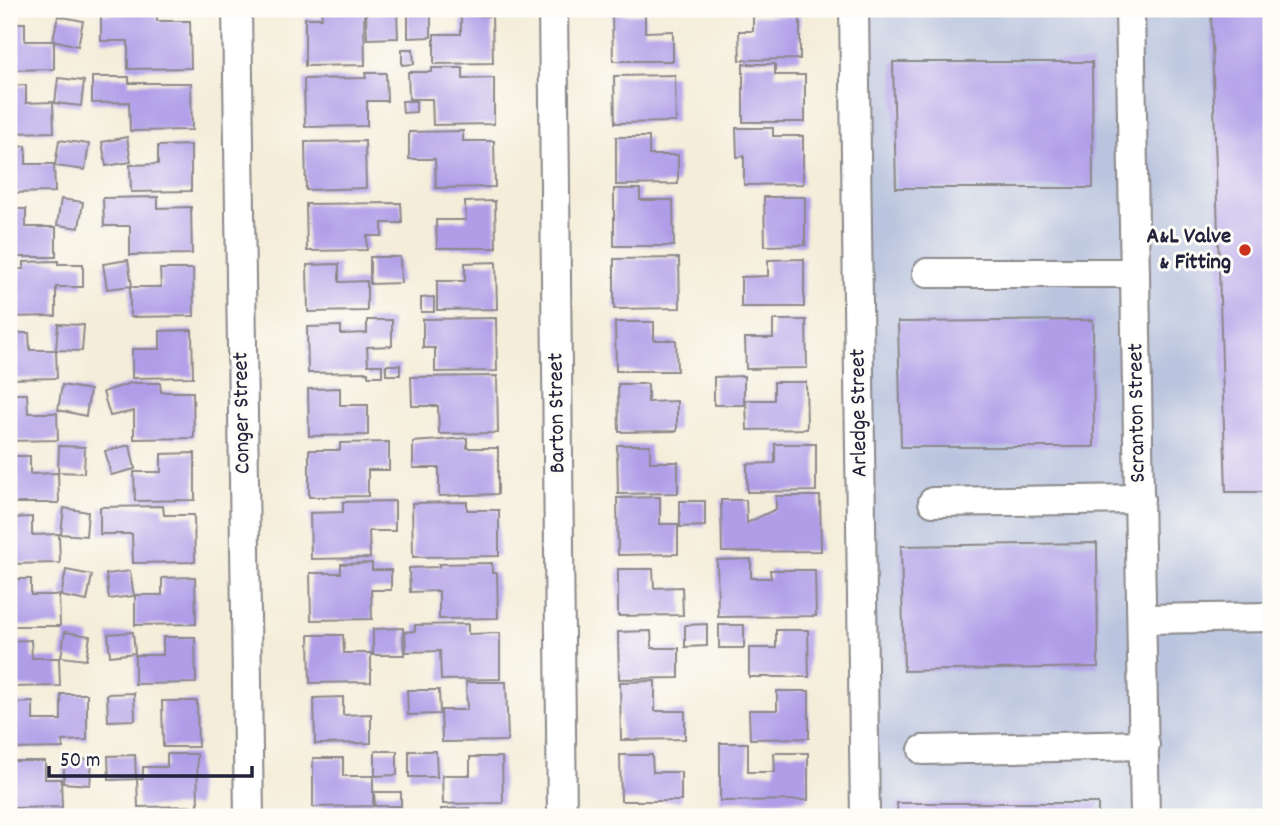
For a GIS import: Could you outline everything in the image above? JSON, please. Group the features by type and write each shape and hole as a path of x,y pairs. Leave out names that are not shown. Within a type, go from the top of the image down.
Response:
{"street":[{"name":"Conger Street","path":"237,9 249,817"},
{"name":"Barton Street","path":"554,9 562,817"},
{"name":"Arledge Street","path":"854,9 865,817"},
{"name":"Scranton Street","path":"1130,9 1146,817"},
{"path":"927,273 1135,273"},
{"path":"933,502 1140,499"},
{"path":"1143,619 1271,617"},
{"path":"923,750 1144,746"}],"shaded area":[{"path":"859,9 1271,9 1271,817 872,817"}],"building":[{"path":"321,9 364,9 365,65 305,66 305,18 322,18"},
{"name":"A&L Valve & Fitting","path":"1211,9 1271,9 1271,492 1226,492"},
{"path":"157,12 157,21 190,21 191,68 128,69 128,41 101,41 101,14"},
{"path":"397,12 398,38 367,39 366,13"},
{"path":"408,12 431,12 431,37 408,38"},
{"path":"612,14 645,14 645,32 673,31 673,61 613,61"},
{"path":"58,16 83,21 78,46 53,40"},
{"path":"461,16 492,16 493,63 434,64 434,34 461,34"},
{"path":"753,16 800,16 800,59 740,60 739,31 753,31"},
{"path":"9,23 25,23 25,41 54,41 54,69 9,70"},
{"path":"402,49 413,49 414,64 402,65"},
{"path":"893,62 1092,62 1093,188 896,188"},
{"path":"743,64 775,64 775,75 805,75 805,122 743,122"},
{"path":"432,68 463,68 463,79 494,78 494,124 433,125 432,99 409,99 408,72 432,72"},
{"path":"365,73 386,73 387,101 367,101 367,126 305,127 304,79 366,78"},
{"path":"675,75 676,122 615,123 614,76"},
{"path":"92,77 129,77 129,83 191,83 192,130 130,131 129,102 92,103"},
{"path":"58,78 84,81 81,106 55,103"},
{"path":"26,85 26,103 53,102 54,132 9,133 9,86"},
{"path":"402,101 416,101 416,112 403,113"},
{"path":"736,128 773,128 773,136 803,136 803,184 744,185 744,156 737,157"},
{"path":"463,131 463,141 494,141 495,187 436,188 435,159 409,159 409,132"},
{"path":"127,137 131,162 106,166 102,142"},
{"path":"616,137 649,137 649,155 678,155 678,184 616,185"},
{"path":"59,140 89,144 85,170 55,166"},
{"path":"365,141 366,188 306,190 305,142"},
{"path":"191,145 191,191 131,192 130,165 158,164 158,146"},
{"path":"26,146 26,164 54,164 55,192 9,193 9,147"},
{"path":"614,189 640,189 640,200 673,200 674,246 614,246"},
{"path":"158,197 158,208 191,207 192,254 130,255 130,226 104,226 103,198"},
{"path":"764,197 805,197 805,245 765,246"},
{"path":"61,199 83,202 79,228 57,225"},
{"path":"495,201 496,248 437,248 436,220 466,220 465,202"},
{"path":"401,203 402,223 382,223 382,236 367,236 367,250 307,251 306,204"},
{"path":"9,209 26,209 26,227 56,227 56,257 9,257"},
{"path":"370,257 400,257 401,283 370,284"},
{"path":"679,258 680,308 614,309 614,259"},
{"path":"804,259 804,307 741,307 741,277 768,276 768,260"},
{"path":"128,260 132,286 107,289 103,264"},
{"path":"58,261 58,264 83,264 83,287 56,287 56,316 9,317 9,269 24,269 24,262"},
{"path":"496,262 497,309 437,310 437,281 465,281 465,263"},
{"path":"339,264 339,282 367,281 367,311 308,312 307,265"},
{"path":"160,269 193,269 194,316 130,317 130,287 161,287"},
{"path":"434,297 434,312 421,312 421,298"},
{"path":"496,318 497,371 435,372 435,348 423,348 423,319"},
{"path":"367,320 392,320 392,346 367,347 368,365 382,365 382,376 368,376 368,372 308,373 307,327 341,326 341,334 367,333"},
{"path":"773,320 806,320 807,368 746,369 745,338 773,338"},
{"path":"1093,320 1094,447 901,447 898,322"},
{"path":"615,322 654,322 654,340 676,340 677,371 616,371"},
{"path":"58,324 84,325 82,351 56,350"},
{"path":"192,330 193,377 132,378 132,349 160,349 160,331"},
{"path":"9,333 29,333 30,350 56,350 57,378 9,379"},
{"path":"386,365 400,365 400,375 386,375"},
{"path":"497,376 498,433 439,434 438,406 412,406 411,377"},
{"path":"744,376 744,405 714,405 714,377"},
{"path":"774,382 806,382 807,429 747,430 746,400 774,400"},
{"path":"131,383 160,383 161,392 193,392 194,438 134,439 134,411 110,416 103,392"},
{"path":"618,384 648,384 648,402 677,401 677,431 619,432"},
{"path":"62,385 90,390 86,416 58,410"},
{"path":"340,388 340,405 368,405 368,435 309,436 308,389"},
{"path":"9,394 27,394 28,413 57,413 58,440 9,441"},
{"path":"467,438 467,448 498,448 498,494 439,496 439,468 413,468 413,442"},
{"path":"389,442 389,470 368,470 368,496 309,497 309,450 340,450 340,443"},
{"path":"775,444 816,444 816,491 747,492 747,464 775,463"},
{"path":"130,445 135,469 111,475 105,451"},
{"path":"617,445 650,445 650,462 678,462 678,493 618,494"},
{"path":"59,446 85,447 84,473 58,472"},
{"path":"195,453 195,500 135,501 134,472 161,472 161,454"},
{"path":"9,456 30,456 30,474 58,473 59,503 9,503"},
{"path":"776,496 820,496 821,551 722,552 721,500 746,500 747,523 776,509"},
{"path":"660,497 660,524 678,524 678,554 618,555 617,498"},
{"path":"395,501 395,531 369,531 370,558 311,559 310,513 343,512 343,502"},
{"path":"680,501 705,501 705,526 680,527"},
{"path":"467,502 467,510 499,510 499,556 413,557 412,503"},
{"path":"163,506 164,515 194,515 195,562 133,563 132,534 100,534 100,507"},
{"path":"64,508 88,512 86,536 61,534"},
{"path":"32,517 32,535 59,534 60,563 9,564 9,518"},
{"path":"1097,543 1098,667 904,671 901,546"},
{"path":"751,559 751,578 771,578 770,570 815,570 816,616 718,617 717,560"},
{"path":"372,563 372,570 391,570 391,590 371,590 372,619 311,620 310,573 341,573 341,564"},
{"path":"492,563 492,573 497,573 498,618 439,619 439,591 410,592 409,568 439,567 439,564"},
{"path":"618,569 653,569 654,588 682,587 683,615 618,616"},
{"path":"66,570 92,575 87,601 61,596"},
{"path":"130,571 134,596 109,599 106,574"},
{"path":"195,577 196,624 135,625 135,595 162,595 162,578"},
{"path":"9,579 31,579 31,595 59,595 60,626 9,626"},
{"path":"468,624 468,634 500,633 500,679 441,680 440,651 406,652 405,632 415,631 415,625"},
{"path":"707,624 707,646 685,647 685,625"},
{"path":"719,625 744,625 744,648 719,648"},
{"path":"403,628 404,655 373,655 373,629"},
{"path":"776,630 808,630 809,677 749,677 749,648 776,648"},
{"path":"651,631 652,648 679,648 679,678 619,679 618,632"},
{"path":"65,632 90,636 86,660 61,657"},
{"path":"133,632 135,653 110,656 108,634"},
{"path":"309,635 343,635 344,653 371,653 371,682 310,683"},
{"path":"163,637 195,637 196,683 135,684 135,655 163,655"},
{"path":"31,640 32,658 59,658 60,686 9,687 9,641"},
{"path":"655,681 655,711 685,711 685,739 621,740 620,682"},
{"path":"466,682 506,682 508,741 442,742 441,710 467,710"},
{"path":"407,690 439,690 440,714 408,715"},
{"path":"777,691 809,691 809,738 750,739 749,710 777,710"},
{"path":"134,693 135,720 108,721 107,694"},
{"path":"61,694 87,694 87,740 62,741 63,748 9,749 9,703 33,702 33,720 61,720"},
{"path":"343,697 343,715 371,714 371,743 315,744 314,698"},
{"path":"162,701 197,701 198,747 163,747"},
{"path":"720,743 748,743 748,772 775,772 774,753 808,753 808,800 720,801"},
{"path":"375,751 397,751 397,775 375,776"},
{"path":"409,751 436,751 437,777 409,777"},
{"path":"167,754 197,754 198,806 138,807 137,779 143,779 143,767 167,767"},
{"path":"135,755 136,779 109,780 108,756"},
{"path":"620,755 652,755 653,772 681,772 681,801 621,801"},
{"path":"470,757 502,757 503,803 443,804 442,775 470,775"},
{"path":"65,758 92,760 90,785 63,783"},
{"path":"313,758 343,758 343,776 373,776 373,806 313,807"},
{"path":"9,761 45,761 45,779 61,779 62,807 9,808"},
{"path":"374,792 401,792 401,806 375,806"},
{"path":"897,803 1098,803 1098,817 898,817"},
{"path":"470,808 470,817 441,817 441,809"},
{"path":"394,813 394,817 375,817 375,814"}],"place":[{"name":"A&L Valve & Fitting","path":"1245,250"}]}
